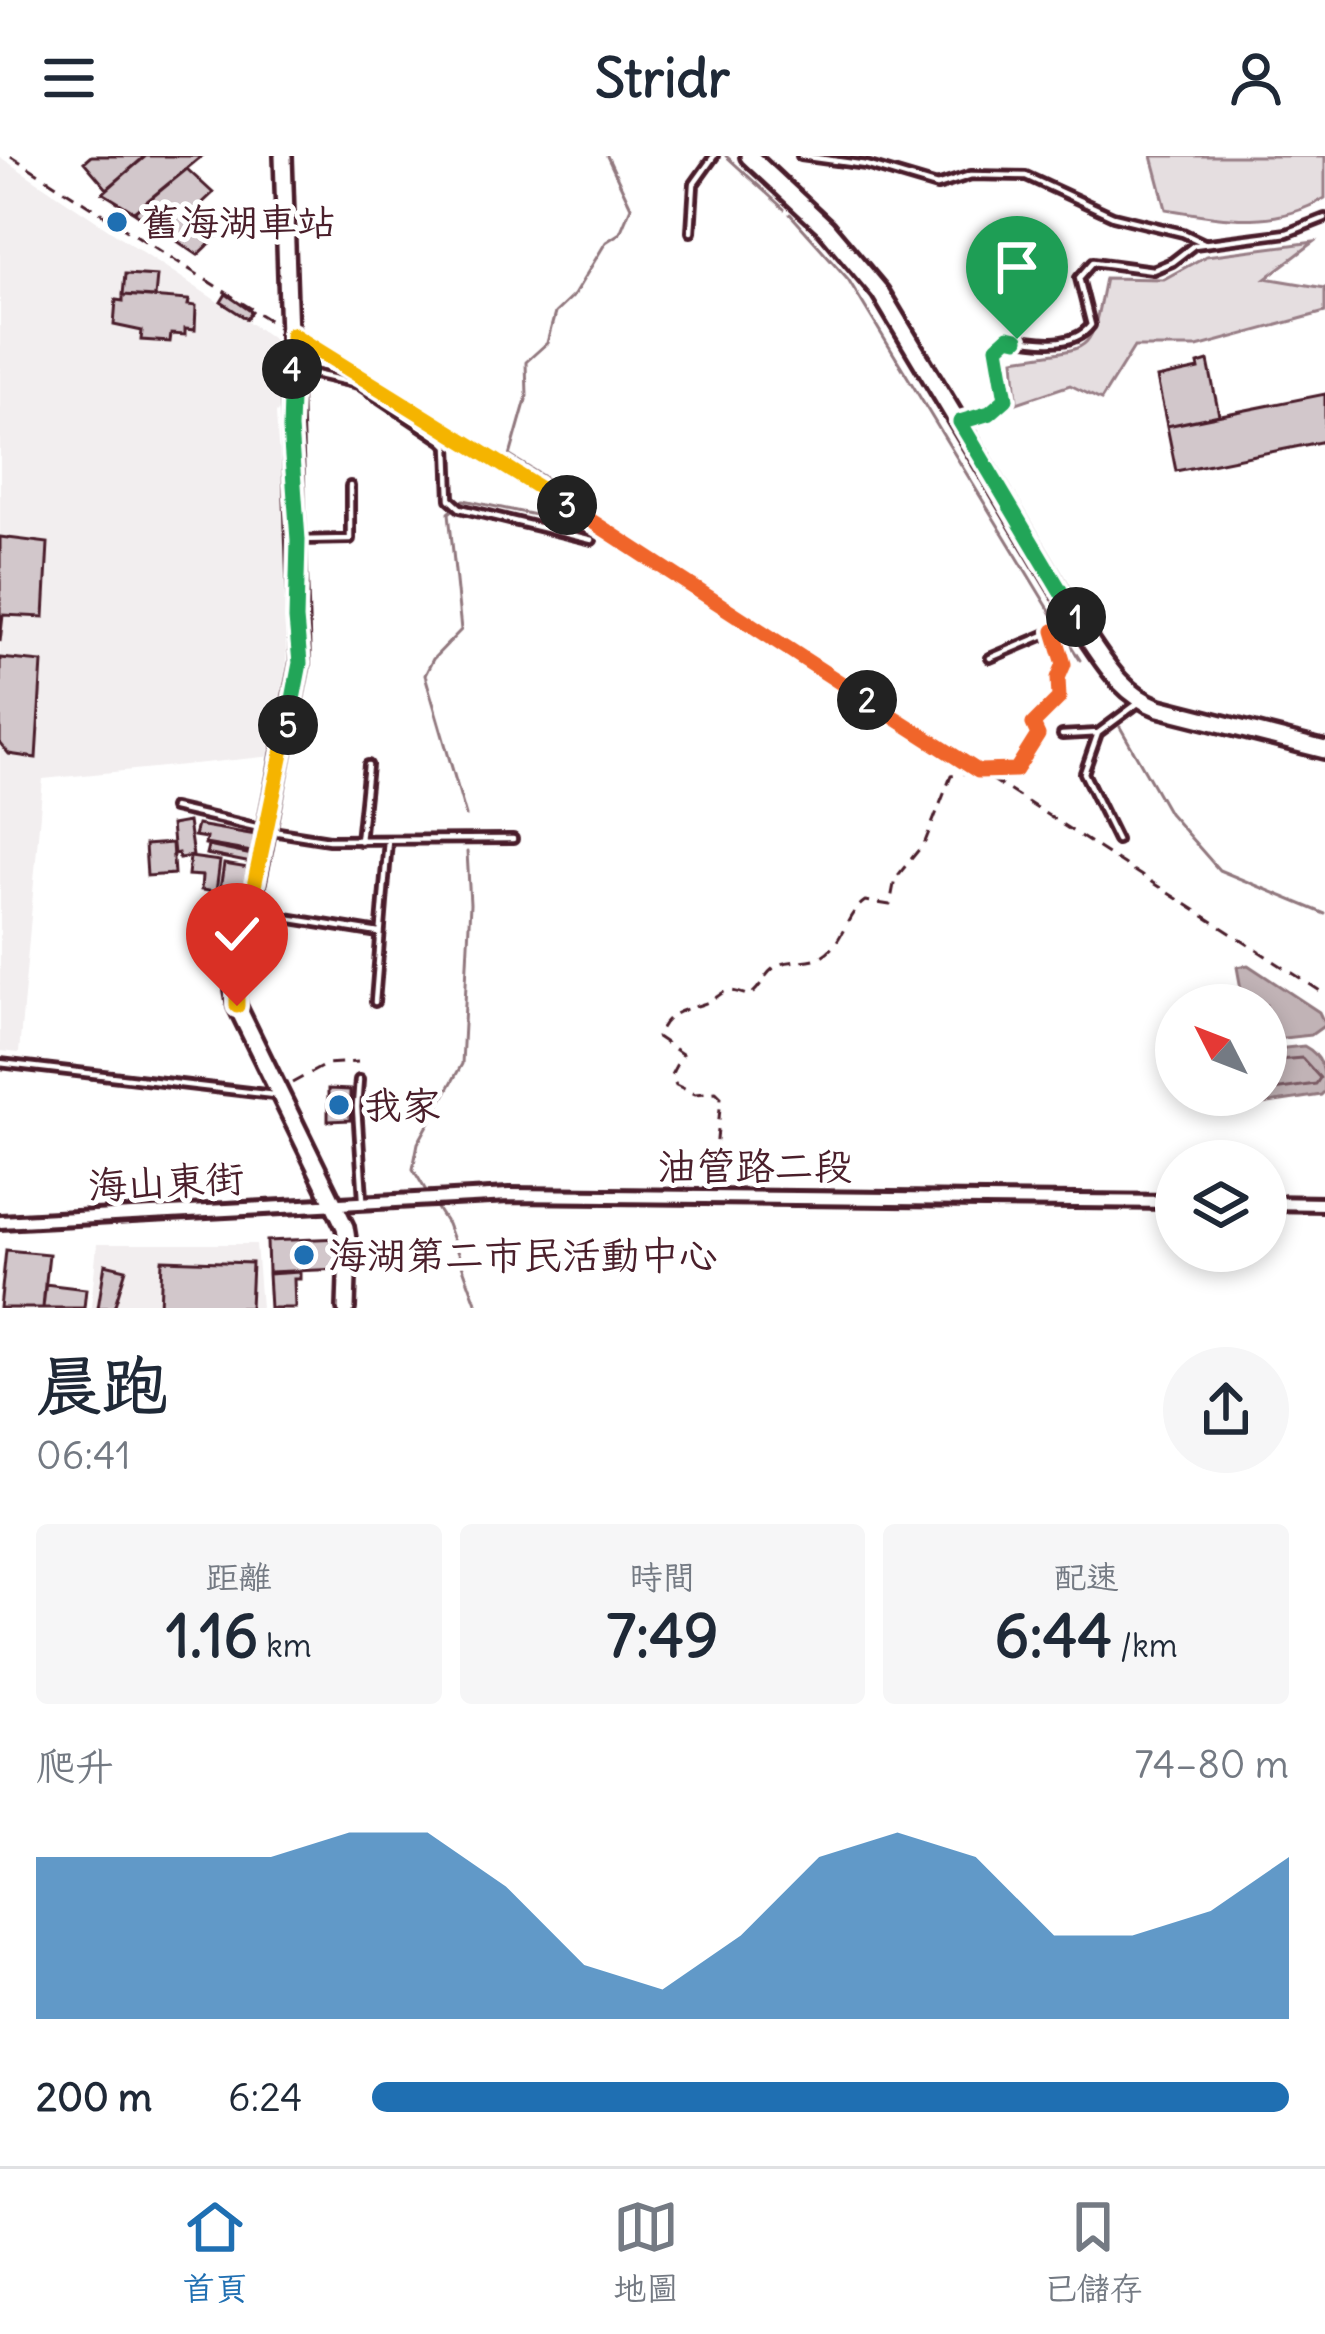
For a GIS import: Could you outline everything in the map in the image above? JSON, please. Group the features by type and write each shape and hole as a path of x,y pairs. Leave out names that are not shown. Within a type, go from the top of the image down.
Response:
{"street":[{"path":"283,156 300,663 234,989 237,1006 334,1204 348,1245 346,1308"},
{"path":"749,156 826,228 880,292 1107,668 1141,701 1325,750"},
{"name":"油管路二段","path":"334,1204 509,1196 712,1195 1155,1202"},
{"path":"1287,1203 1325,1204"},
{"name":"海山東街","path":"0,1222 334,1204"}],"lane":[{"path":"691,232 694,184 714,156"},
{"path":"801,156 866,165 937,186 971,176 1025,176 1114,216 1204,243"},
{"path":"960,422 990,413 1006,399 996,356 1001,340 1069,341 1091,326 1079,278 1093,262 1153,270 1194,244 1287,233 1325,218"},
{"path":"292,369 358,384 443,441 448,446 450,499 457,505 592,540"},
{"path":"298,540 350,539 350,486"},
{"path":"990,658 1078,621"},
{"path":"1038,735 1033,724 1059,698 1058,678 1064,664 1054,631"},
{"path":"1117,840 1084,773 1097,734 1141,701"},
{"path":"1062,735 1097,734"},
{"path":"360,841 368,765"},
{"path":"172,808 329,841 513,839"},
{"path":"375,1002 388,840"},
{"path":"248,912 380,933"},
{"path":"0,1063 279,1093"},
{"path":"359,1080 356,1107 363,1204"}],"path":[{"path":"11,156 583,515 1325,994"},
{"path":"712,1195 721,1097 716,1092 695,1094 676,1085 671,1075 682,1054 657,1037 658,1031 672,1014 706,1003 719,991 732,989 749,996 779,964 823,956 839,939 849,916 866,902 890,905 895,879 925,842 951,776 1016,770 1038,735"},
{"path":"279,1093 327,1064 358,1062"}],"shaded area":[{"path":"1152,156 1325,156 1325,198 1267,217 1227,218 1166,209"},
{"path":"0,157 289,349 287,402 276,413 278,447 288,461 286,669 273,756 43,779 19,1053 0,1051"},
{"path":"1314,242 1266,278 1325,288 1325,312 1197,347 1134,347 1101,400 1070,385 1017,403 1014,359 1084,344 1091,336 1105,278 1164,279 1206,256"},
{"path":"97,1244 256,1244 261,1308 91,1308"}],"water":[{"path":"1248,965 1277,984 1240,984 1237,967"},
{"path":"1287,991 1319,1012 1325,1025 1311,1035 1287,1038"},
{"path":"1304,1046 1315,1054 1324,1077 1321,1095 1287,1100 1287,1048"}],"building":[{"path":"91,156 146,156 107,189 84,162"},
{"path":"145,156 202,156 134,212 103,193"},
{"path":"187,169 213,193 196,209 217,237 198,255 134,212"},
{"path":"125,274 157,276 155,297 123,295"},
{"path":"226,294 252,312 247,319 221,302"},
{"path":"123,295 189,300 188,305 196,306 195,330 171,334 170,342 141,340 142,331 114,325 116,300 123,301"},
{"path":"1208,361 1219,415 1167,426 1157,378 1199,369 1198,364"},
{"path":"1325,394 1325,441 1176,471 1167,426"},
{"path":"0,537 48,543 44,617 3,615 0,642"},
{"path":"0,658 42,662 36,758 9,754 0,743"},
{"path":"188,822 193,856 179,858 174,854 171,825"},
{"path":"197,825 256,835 252,852 205,844 206,838 194,836"},
{"path":"172,843 174,874 147,876 145,845"},
{"path":"208,846 252,855 251,863 206,854"},
{"path":"190,857 220,861 216,892 201,890 202,876 188,875"},
{"path":"224,864 248,868 242,906 218,902"},
{"name":"我家","path":"328,1089 350,1090 350,1120 328,1121"},
{"name":"海湖第二市民活動中心","path":"341,1238 342,1269 268,1272 267,1241"},
{"path":"6,1250 49,1254 43,1308 0,1308"},
{"path":"162,1260 252,1263 250,1308 160,1308"},
{"path":"105,1264 126,1269 114,1308 98,1308"},
{"path":"300,1272 300,1279 294,1279 295,1308 270,1308 268,1274"},
{"path":"45,1284 86,1289 84,1308 43,1308"}],"waterway":[{"path":"466,816 425,675 433,659 461,630 449,513 464,500 582,525 594,508 510,456 527,396 526,362 547,343 555,313 574,295 606,242 620,233 631,207 607,156"},
{"path":"726,156 784,209"},
{"path":"790,214 848,279 1058,624"},
{"path":"1063,633 1080,660"},
{"path":"1120,727 1169,813 1219,870 1325,914"},
{"path":"428,1194 413,1169 418,1143 462,1064 470,904 467,852"},
{"path":"433,1202 447,1224 478,1308"}],"place":[{"name":"舊海湖車站","path":"117,222"},
{"name":"我家","path":"339,1105"},
{"name":"海湖第二市民活動中心","path":"304,1255"}],"route":[{"path":"237,1006 237,967 300,663 290,429 292,334 978,771 1016,770 1038,735 1033,724 1059,698 1058,678 1064,664 1054,631 1078,621 960,422 990,413 1006,399 997,347 1008,337 1017,339"}]}
